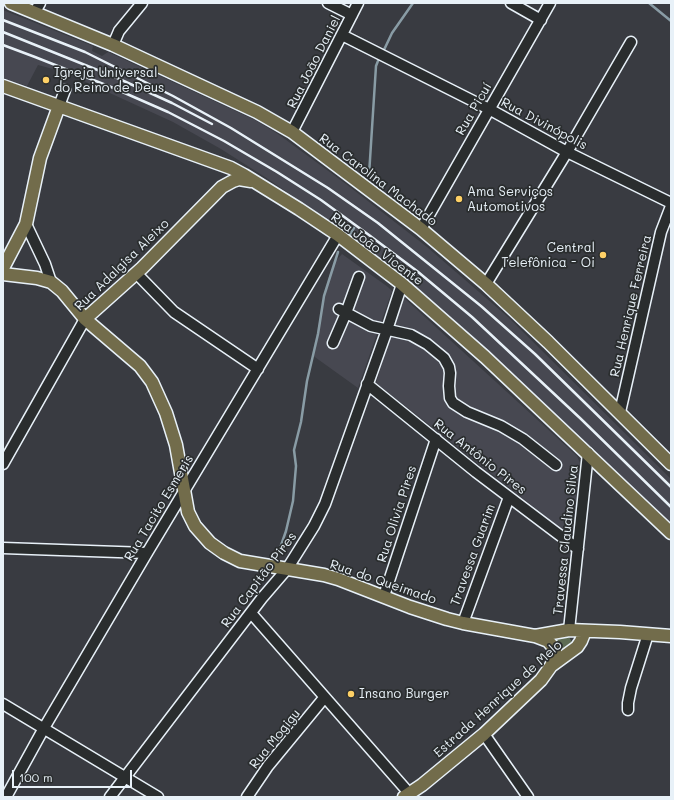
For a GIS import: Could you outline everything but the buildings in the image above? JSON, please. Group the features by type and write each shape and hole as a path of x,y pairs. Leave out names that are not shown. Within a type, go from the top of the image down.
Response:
{"main road":[{"name":"Rua Carolina Machado","path":"11,3 37,8 257,112 292,132 421,229 486,284 620,412 671,464"},
{"name":"Rua João Vicente","path":"3,86 220,164 244,175 300,209 338,235 402,284 485,357 671,533"},
{"path":"3,268 26,224 40,158 58,106"},
{"path":"220,164 225,175 222,188"},
{"name":"Rua Adalgisa Aleixo","path":"85,319 136,273 222,188 239,179 252,181"},
{"path":"3,274 37,278 50,282"},
{"name":"Rua do Queimado","path":"50,282 62,291 85,319 140,366 152,382 166,413 176,445 188,512 195,526 210,543 224,553 240,561 331,577 447,619 463,623 535,636 569,630 648,634"},
{"name":"Estrada Henrique de Melo","path":"406,795 422,785 484,734 541,680 551,666 577,647 582,641 584,631"},
{"path":"648,634 671,636"},
{"path":"535,636 545,639 552,644 556,653 551,666"}],"street":[{"path":"113,45 119,31 142,3"},
{"path":"328,3 352,15"},
{"name":"Rua João Daniel","path":"292,132 358,3"},
{"path":"511,3 541,20"},
{"name":"Rua Picuí","path":"421,229 550,3"},
{"name":"Rua Divinópolis","path":"342,35 489,109 567,152 671,203"},
{"path":"486,284 567,152 631,42"},
{"path":"58,106 65,90"},
{"name":"Rua Henrique Ferreira","path":"620,412 661,232 671,206"},
{"path":"26,224 45,264 50,282"},
{"name":"Rua Tacito Esmeris","path":"6,797 44,728 147,553 338,235"},
{"path":"136,273 174,312 258,369"},
{"path":"333,343 342,311 359,277"},
{"name":"Rua Capitão Pires","path":"110,797 126,778 251,612 286,569 314,526 325,504 402,284"},
{"path":"342,311 371,326 411,335 427,344 444,358 449,367 449,392 453,403 467,412 501,426 523,439 556,465"},
{"name":"Rua Adalgisa Aleixo","path":"3,464 85,319"},
{"name":"Rua Antônio Pires","path":"367,384 578,550"},
{"name":"Rua Olivia Pires","path":"384,596 436,439"},
{"name":"Travessa Claudino Silva","path":"569,630 588,453"},
{"name":"Travessa Guarim","path":"463,623 509,497"},
{"path":"3,548 147,553"},
{"path":"251,612 406,795"},
{"path":"628,710 630,688 648,634"},
{"name":"Rua Mogigu","path":"247,797 268,766 324,698"},
{"path":"3,704 158,797"},
{"path":"484,734 528,797"}],"shaded area":[{"path":"3,10 93,46 92,51 102,56 108,52 255,120 278,134 346,184 427,247 508,317 671,479 671,525 507,368 442,309 364,247 265,177 221,149 173,122 64,72 38,65 27,86 3,78"},
{"path":"342,254 392,291 358,388 312,355 328,279 335,262"},
{"path":"403,297 577,456 580,463 572,537 376,383"}],"green space":[{"path":"550,635 564,635 569,637 572,642 571,649 562,657"}],"waterway":[{"path":"383,52 392,33 413,3"},
{"path":"649,3 671,21"},
{"path":"369,175 376,66 380,56"},
{"path":"350,234 354,228"},
{"path":"278,554 286,531 293,501 296,466 294,450 301,422 307,381 318,334 324,296 338,252"}],"railway":[{"path":"3,20 85,52 173,96 231,128 328,188 378,223 481,306 535,354 671,487"},
{"path":"3,32 115,77 172,103 212,124"},
{"path":"3,45 111,87 168,112 224,141 321,200 417,271 472,317 581,419 671,507"}],"place":[{"name":"Igreja Universal do Reino de Deus","path":"46,80"},
{"name":"Ama Serviços Automotivos","path":"459,199"},
{"name":"Central Telefônica - Oi","path":"603,255"},
{"name":"Insano Burger","path":"351,694"}]}
